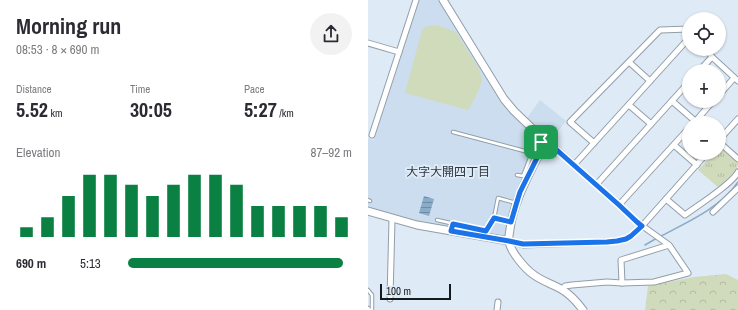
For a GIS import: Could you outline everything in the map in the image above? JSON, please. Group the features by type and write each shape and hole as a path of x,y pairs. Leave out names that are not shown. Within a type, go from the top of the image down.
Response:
{"street":[{"path":"372,135 416,0"},
{"path":"443,0 504,100 538,134 540,138 542,147 530,166 516,203 511,222 509,241 513,252 523,266 532,274 542,281 562,290 575,300 584,310"},
{"path":"594,143 570,122 660,30 682,29"},
{"path":"368,43 399,52"},
{"path":"574,165 682,46"},
{"path":"706,64 712,57 736,79 726,88"},
{"path":"629,62 650,81"},
{"path":"596,185 682,89"},
{"path":"672,100 688,116"},
{"path":"629,105 651,124"},
{"path":"699,116 707,108"},
{"path":"726,133 738,119"},
{"path":"619,205 682,136"},
{"path":"541,142 550,144 637,222 669,245 688,273 654,282 607,282 572,285 565,286 562,290"},
{"path":"674,145 697,165"},
{"path":"726,148 738,160"},
{"path":"368,211 417,225 452,227 523,244 607,242 626,239 636,232 701,160"},
{"path":"666,199 685,215 722,189 736,176 738,172"},
{"path":"713,212 738,188"},
{"path":"390,299 392,219"},
{"path":"622,282 621,260 669,245"},
{"path":"497,310 498,302"}],"lane":[{"path":"453,132 532,153 530,166 523,176 517,174"},
{"path":"486,234 494,218 498,198 516,203"},
{"path":"494,218 511,222"},
{"path":"437,220 452,227"},
{"path":"368,290 372,295 370,309"}],"shaded area":[{"path":"419,0 439,0 504,106 535,138 537,151 513,200 508,217 505,237 406,219 368,207 368,138 374,140"},
{"path":"540,100 566,121 551,140 527,121 527,118"}],"green space":[{"path":"427,26 440,26 456,32 479,69 482,79 480,87 468,110 405,93 422,30"},
{"path":"726,152 738,163 734,174 719,188 698,170 707,160 726,160"},
{"path":"726,274 738,280 738,310 645,310 648,286 694,277"}],"water":[{"path":"424,196 434,199 429,216 419,213"}],"waterway":[{"path":"661,236 703,214 713,207 731,191 738,182"},
{"path":"645,245 657,238"}],"district":[{"name":"大字大開四丁目","path":"448,172"}],"route":[{"path":"541,142 550,144 642,226 626,239 607,242 523,244 451,231 453,224 486,231 494,218 511,222 520,192 542,147 541,142"}]}
